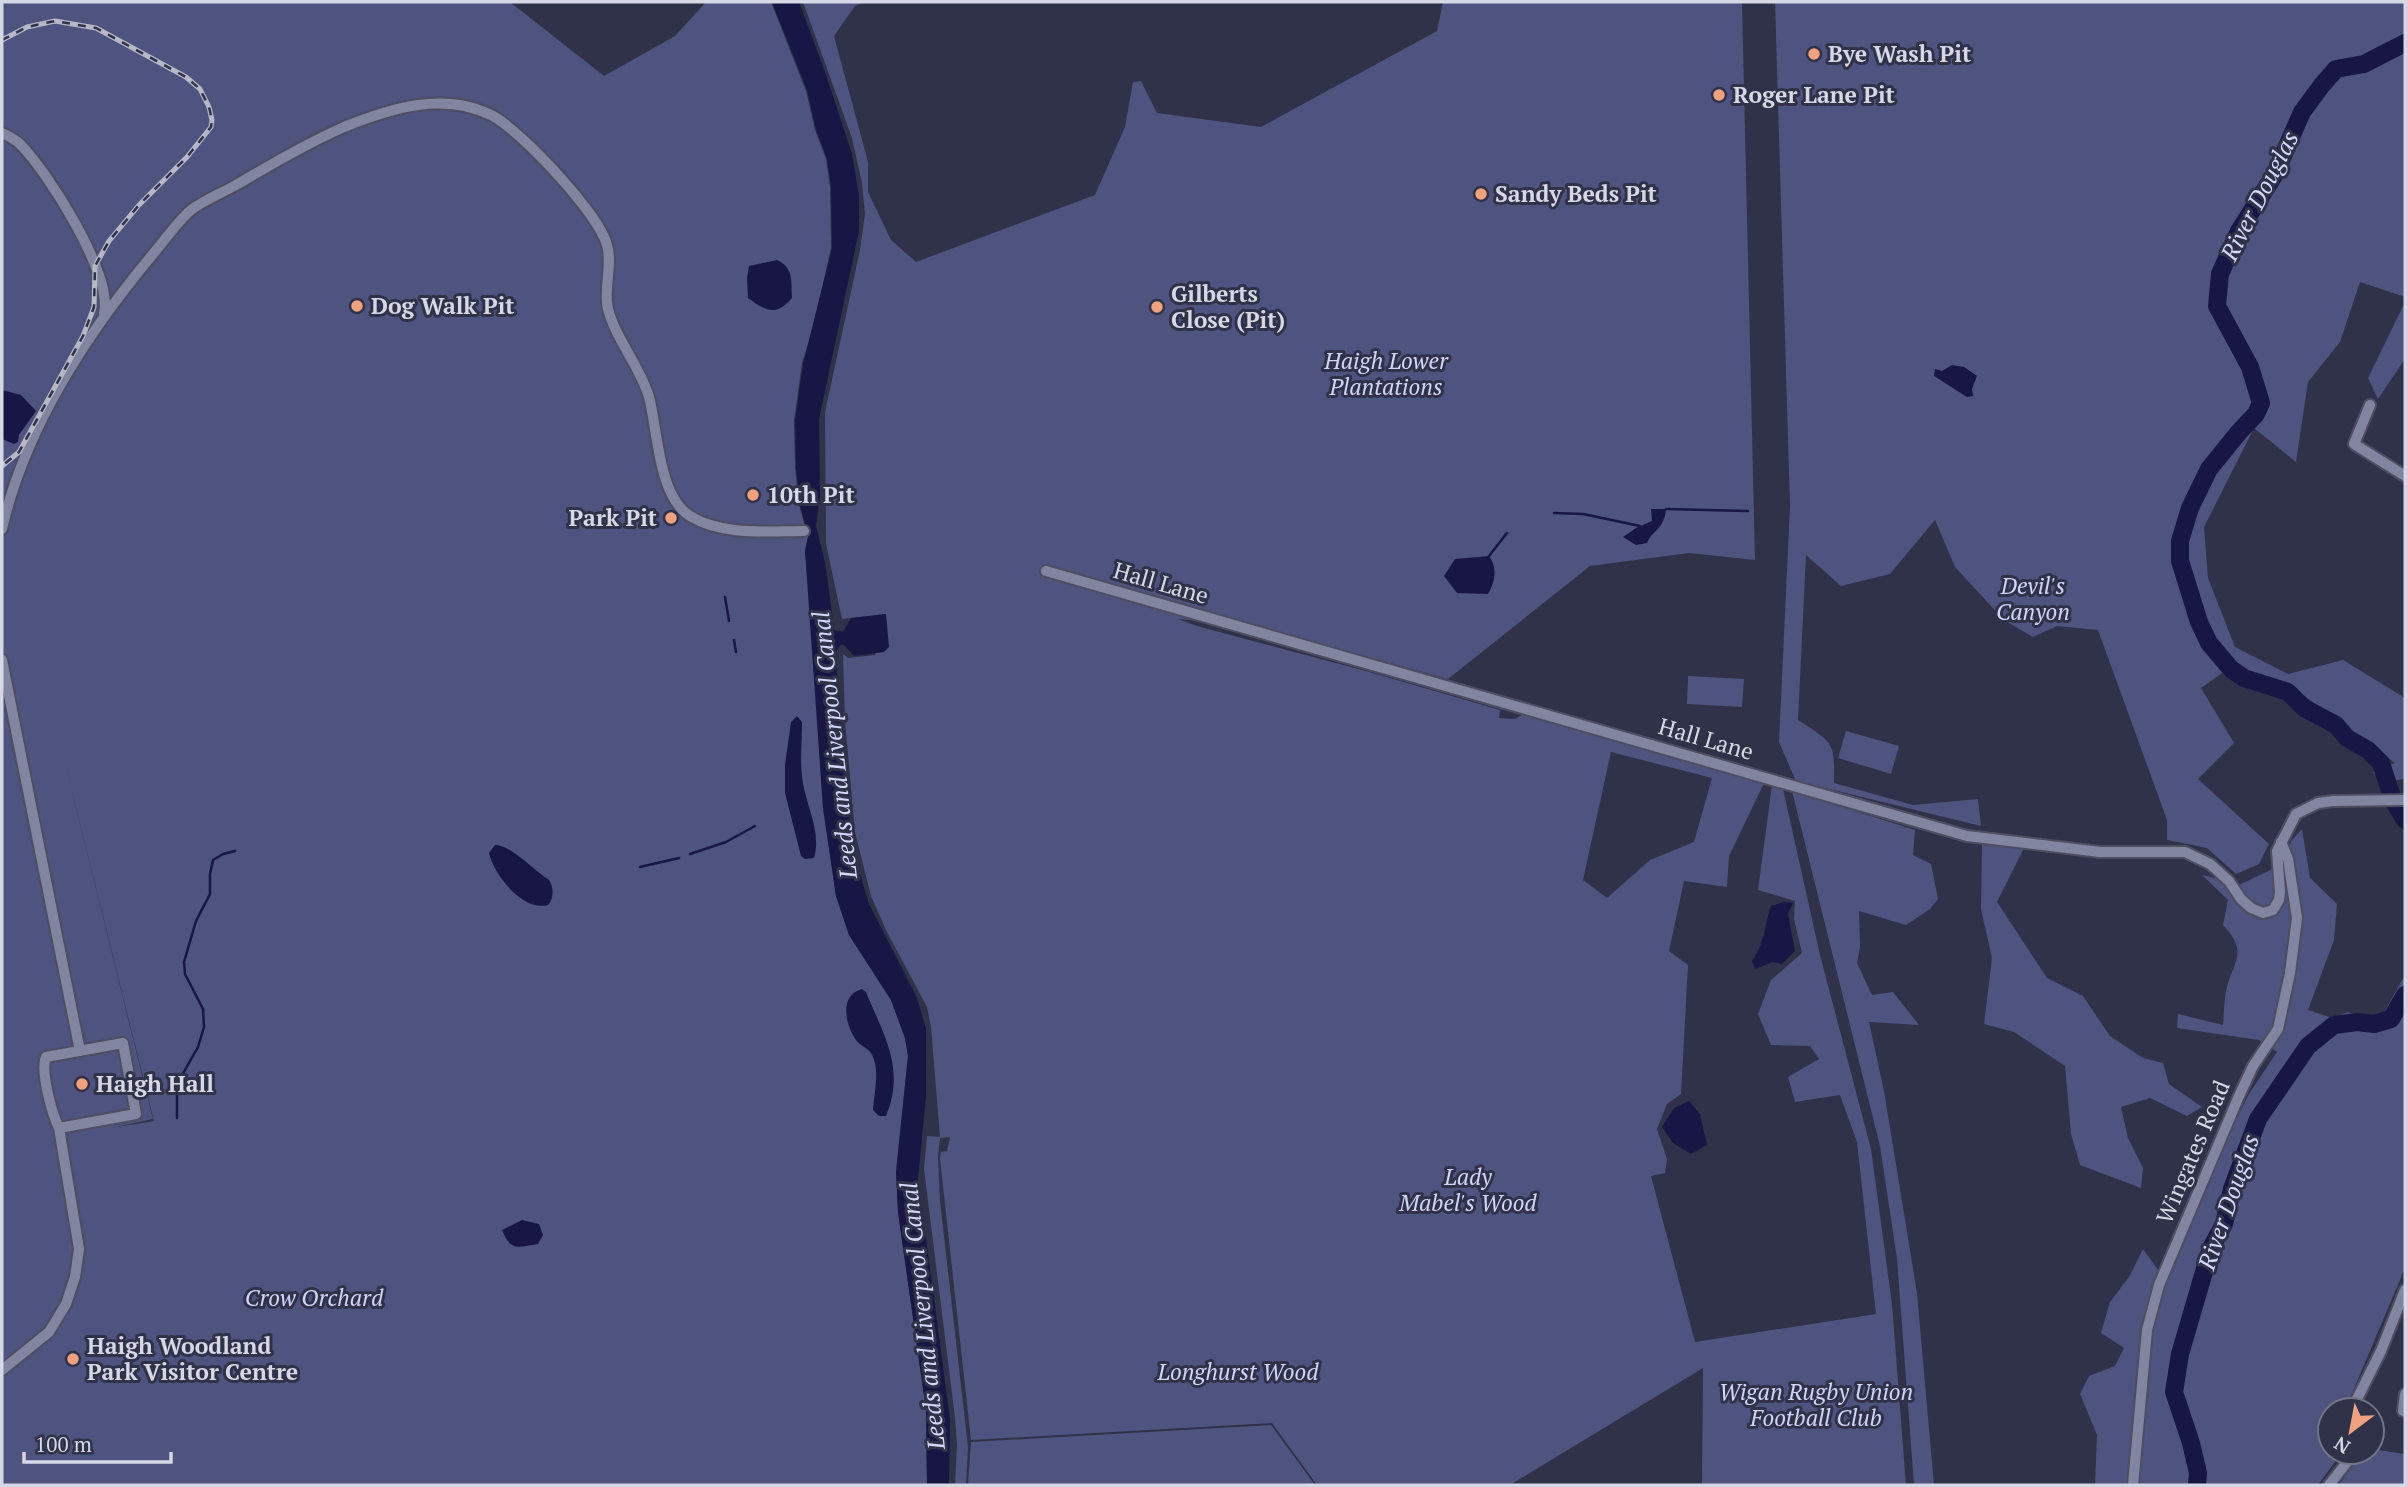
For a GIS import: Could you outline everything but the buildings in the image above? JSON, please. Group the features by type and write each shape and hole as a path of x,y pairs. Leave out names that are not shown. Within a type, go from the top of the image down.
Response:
{"street":[{"path":"2,529 22,463 51,404 103,318 191,211 299,148 377,114 418,105 458,103 493,116 512,130 570,189 594,218 607,242 607,306 613,325 648,394 670,491 679,506 692,517 716,526 746,530 804,531"},
{"path":"2,133 18,142 61,199 102,283 106,303 103,318"},
{"path":"2370,405 2354,444 2405,476"},
{"name":"Hall Lane","path":"1046,571 1967,836 2100,852 2185,852 2210,864 2229,881 2241,899 2263,914 2273,910 2279,900 2277,851 2281,842"},
{"path":"2,660 79,1051"},
{"path":"2281,842 2296,814 2308,807 2333,801 2398,800"},
{"name":"Wingates Road","path":"2133,1485 2147,1330 2159,1285 2239,1096 2253,1066 2278,1029 2290,973 2297,918 2288,859 2281,842"},
{"path":"2,1370 49,1332 66,1304 75,1277 79,1249 59,1128 54,1117 44,1062 46,1057 123,1042 136,1114 59,1128"},
{"path":"2358,1396 2381,1351 2405,1290"},
{"path":"2403,1411 2405,1394"},
{"path":"2329,1485 2344,1466"}],"green space":[{"name":"Crow Orchard","path":"2,2 510,2 604,76 675,36 706,2 771,2 806,91 815,130 826,159 830,187 831,248 813,328 802,363 794,421 795,468 799,505 808,537 805,551 823,808 836,896 849,935 891,1000 905,1038 908,1056 896,1172 898,1212 926,1410 927,1485 2,1485","holes":["53,715 154,1121 111,1128 153,1119"]},
{"path":"803,2 863,2 855,6 834,36 868,162 868,192 891,240 916,262 1095,195 1125,127 1133,82 1141,81 1157,113 1261,127 1437,31 1443,2 1742,2 1755,560 1689,553 1590,566 1448,679 1255,626 1178,619 1500,710 1499,718 1515,719 1530,710 1765,781 1729,856 1727,887 1684,881 1669,951 1688,965 1681,1094 1667,1104 1657,1129 1667,1159 1665,1173 1651,1176 1695,1342 1876,1314 1857,1142 1840,1095 1795,1102 1788,1077 1819,1059 1810,1046 1771,1045 1758,1014 1771,980 1802,953 1794,919 1795,901 1758,890 1772,785 1783,789 1820,955 1871,1149 1892,1304 1906,1485 1702,1485 1703,1368 1510,1485 1317,1485 1272,1423 971,1440 940,1159 941,1152 947,1151 950,1137 940,1138 938,1158 940,1201 968,1447 966,1485 955,1485 955,1418 924,1169 927,1136 940,1137 931,1027 927,1007 871,896 855,832 845,721 843,654 848,658 875,655 886,614 842,619 826,544 825,412 860,250 865,214 862,183 852,138","holes":["1611,752 1712,778 1694,842 1650,860 1607,898 1583,880"]},
{"name":"Devil's Canyon","path":"1775,2 2405,2 2405,297 2360,282 2340,342 2308,382 2296,462 2254,428 2204,527 2208,578 2235,647 2288,674 2343,660 2405,698 2405,779 2382,782 2373,772 2395,763 2299,692 2272,696 2222,673 2201,688 2234,743 2198,779 2269,844 2259,864 2236,874 2207,848 2167,840 2167,820 2098,630 2057,626 2033,637 2004,620 1955,567 1935,520 1890,574 1841,586 1806,555 1798,720 1830,744 1834,759 1834,783 1913,805 1978,799 1981,826 1821,787 1798,786 1779,742 1790,506"},
{"path":"2405,302 2405,359 2378,399 2368,378"},
{"path":"1688,676 1744,679 1742,707 1687,704"},
{"path":"1846,731 1899,746 1891,774 1838,758"},
{"path":"1792,791 1915,830 1913,855 1931,864 1938,899 1930,909 1906,925 1859,911 1860,947 1857,963 1872,995 1893,992 1919,1025 1869,1022 1884,1091 1917,1293 1934,1485 1914,1485 1897,1259 1880,1146"},
{"path":"2302,829 2310,878 2337,904 2334,940 2308,1010 2332,1018 2348,1012 2378,1023 2405,975 2405,1268 2351,1396 2316,1396 2316,1466 2332,1466 2318,1485 2095,1485 2097,1435 2080,1394 2089,1376 2115,1366 2124,1348 2101,1333 2110,1302 2129,1277 2143,1249 2159,1271 2249,1094 2277,1052 2259,1040 2177,1028 2178,1014 2223,1025 2226,991 2237,958 2236,943 2223,925 2228,900 2202,875 2241,884 2285,863 2291,841"},
{"path":"1982,844 2024,848 1997,902 2047,978 2083,996 2110,1036 2143,1058 2163,1063 2169,1084 2202,1107 2187,1116 2150,1098 2121,1107 2128,1138 2143,1168 2141,1188 2080,1165 2071,1134 2065,1066 2014,1032 1984,1024 1992,958 1981,909"},
{"path":"1271,1425 1315,1485 968,1485 971,1442"},
{"path":"2386,1451 2405,1454 2405,1485 2339,1485 2351,1468 2386,1466"}],"water":[{"name":"Leeds and Liverpool Canal","path":"772,2 799,2 852,154 859,196 859,231 819,419 820,496 816,526 826,567 834,630 843,632 851,618 886,614 889,647 884,652 854,656 844,645 840,645 836,659 846,792 854,854 869,904 917,998 926,1029 926,1096 918,1179 950,1419 949,1485 927,1485 926,1410 898,1212 896,1172 908,1056 905,1038 891,1000 849,935 836,896 823,808 805,551 808,537 800,505 795,421 803,364 832,248 831,187 827,159 816,130 807,90"},
{"path":"777,260 789,271 792,298 781,308 771,310 748,298 747,278 749,266"},
{"path":"1952,365 1964,367 1977,376 1972,389 1973,396 1967,397 1934,376 1935,369 1942,371"},
{"path":"2,390 21,395 36,411 19,435 18,442 14,444 2,439"},
{"path":"1651,509 1666,509 1661,525 1647,543 1636,545 1623,537 1652,521"},
{"path":"1489,556 1495,575 1488,594 1457,593 1444,576 1455,559"},
{"path":"797,716 802,722 802,777 816,838 814,858 805,859 801,856 785,793 785,765 791,722"},
{"path":"495,845 515,853 549,880 553,893 548,905 529,903 503,881 489,853"},
{"path":"1784,902 1793,903 1788,914 1795,951 1782,964 1773,962 1755,969 1752,961 1762,941 1771,906"},
{"path":"862,989 866,992 885,1037 893,1067 892,1099 886,1116 879,1116 873,1110 876,1075 874,1061 871,1053 856,1040 847,1018 850,997"},
{"path":"1689,1101 1700,1114 1707,1145 1691,1154 1673,1143 1662,1127 1674,1108"},
{"path":"522,1220 539,1224 543,1235 538,1244 516,1246 505,1237 502,1230"}],"waterway":[{"name":"River Douglas","path":"2405,43 2364,64 2336,69 2302,112 2275,174 2239,231 2220,274 2217,306 2250,367 2261,403 2256,414 2209,469 2190,508 2180,541 2180,561 2199,622 2209,643 2231,669 2244,678 2288,692 2304,708 2336,725 2347,738 2368,750 2381,763 2393,800 2405,820"},
{"path":"1666,509 1748,511"},
{"path":"1554,513 1583,514 1640,526"},
{"path":"1489,556 1507,533"},
{"path":"725,597 729,621"},
{"path":"734,640 736,652"},
{"path":"690,854 726,842 755,826"},
{"path":"177,1118 177,1084 198,1047 204,1027 203,1009 185,974 184,962 196,921 210,894 213,860 235,851"},
{"path":"640,867 679,858"},
{"name":"River Douglas","path":"2197,1485 2198,1473 2191,1443 2174,1392 2180,1354 2211,1248 2224,1224 2232,1189 2258,1119 2308,1046 2334,1025 2357,1022 2374,1024 2391,1019 2405,995"}],"railway":[{"path":"2,40 27,27 55,21 96,28 186,77 200,89 212,120 211,127 187,157 139,205 109,241 95,266 94,307 83,336 19,452 2,466"}],"place":[{"name":"Bye Wash Pit","path":"1814,54"},
{"name":"Roger Lane Pit","path":"1719,95"},
{"name":"Sandy Beds Pit","path":"1481,194"},
{"name":"Dog Walk Pit","path":"357,306"},
{"name":"Gilberts Close (Pit)","path":"1157,307"},
{"name":"10th Pit","path":"753,495"},
{"name":"Park Pit","path":"671,518"},
{"name":"Haigh Hall","path":"82,1084"},
{"name":"Haigh Woodland Park Visitor Centre","path":"73,1359"}],"park label":[{"name":"Haigh Lower Plantations","path":"1386,374"},
{"name":"Lady Mabel's Wood","path":"1468,1190"},
{"name":"Longhurst Wood","path":"1238,1372"},
{"name":"Wigan Rugby Union Football Club","path":"1816,1405"}]}
